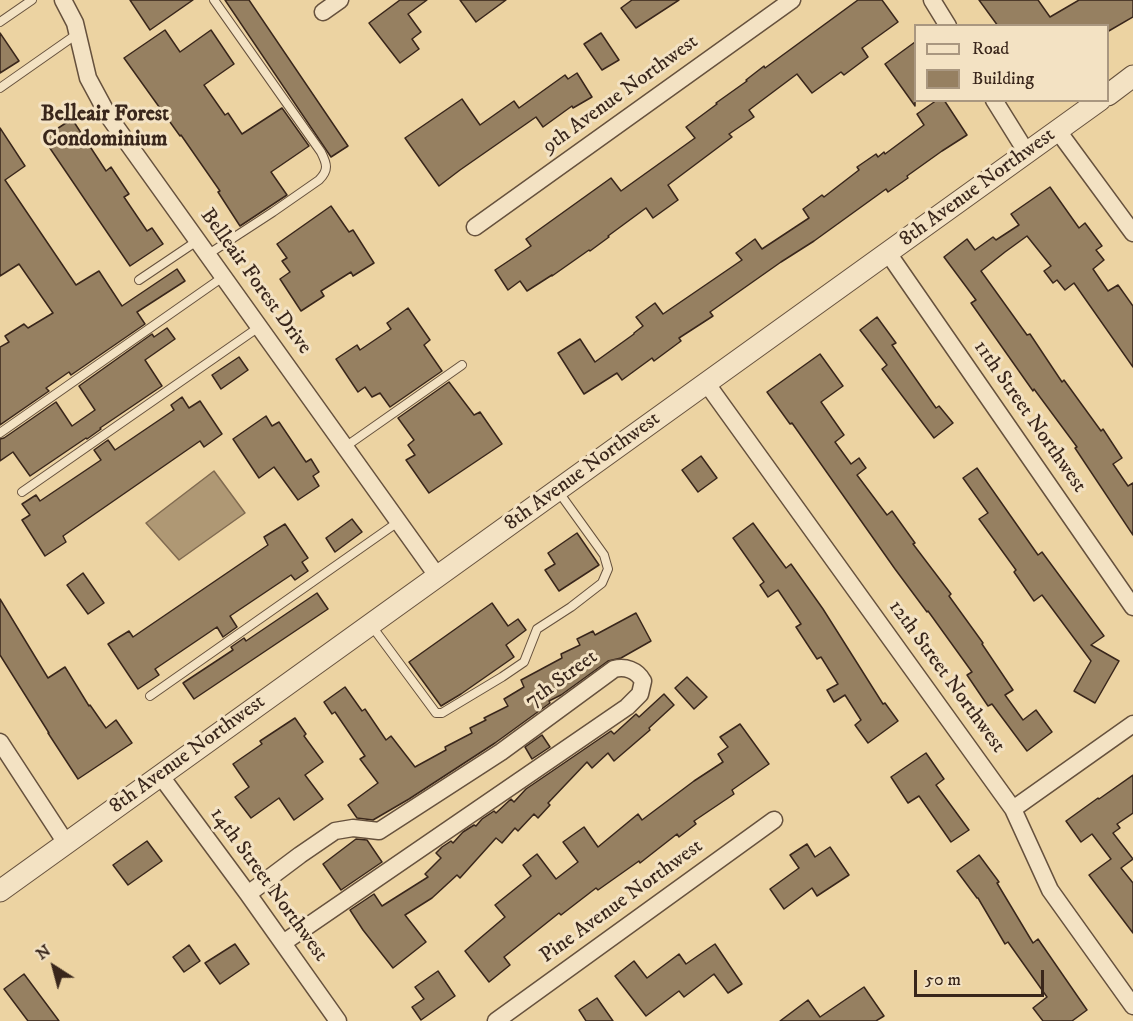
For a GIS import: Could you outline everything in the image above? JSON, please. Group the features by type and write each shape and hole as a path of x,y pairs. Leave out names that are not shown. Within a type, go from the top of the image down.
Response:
{"street":[{"name":"Belleair Forest Drive","path":"63,0 75,23 88,78 108,117 438,577"},
{"path":"323,12 340,0"},
{"name":"9th Avenue Northwest","path":"475,227 792,0"},
{"path":"932,0 947,24"},
{"path":"1109,94 1133,76"},
{"path":"995,102 1027,153"},
{"name":"8th Avenue Northwest","path":"0,891 1097,102"},
{"path":"1058,131 1133,233"},
{"name":"11th Street Northwest","path":"888,252 1133,607"},
{"name":"12th Street Northwest","path":"707,384 1013,809 1050,890 1133,1006"},
{"name":"7th Street","path":"248,894 335,831 353,828 379,831 501,752 614,669 622,667 639,674 643,681 640,694 627,707 283,943"},
{"path":"1013,809 1133,723"},
{"path":"0,742 66,843"},
{"name":"14th Street Northwest","path":"160,775 338,1021"},
{"name":"Pine Avenue Northwest","path":"496,1021 774,820"}],"lane":[{"path":"0,22 32,0"},
{"path":"139,280 273,212 325,174 325,160 321,152 214,0"},
{"path":"0,88 77,34"},
{"path":"0,433 223,277"},
{"path":"22,492 259,327"},
{"path":"345,447 462,365"},
{"path":"371,624 436,713 442,713 524,662 537,629 602,583 608,569 604,555 558,491"},
{"path":"150,696 398,522"}],"shaded area":[{"path":"214,471 245,513 179,560 146,523"}],"building":[{"path":"130,0 193,0 150,30"},
{"path":"225,0 249,0 348,146 331,157"},
{"path":"400,0 427,0 408,14 421,32 412,39 419,49 400,63 369,23"},
{"path":"460,0 506,0 476,22"},
{"path":"632,0 679,0 636,28 621,8"},
{"path":"858,0 882,0 898,22 862,48 868,57 844,75 841,72 812,93 797,74 749,110 754,117 729,134 732,137 668,185 678,200 653,218 646,208 590,251 527,291 520,281 508,290 495,270 531,246 526,239 611,178 621,191 695,138 686,127 764,66 765,68"},
{"path":"979,0 1038,0 1050,17 1079,0 1133,0 1133,17 1109,31 1109,24 997,24"},
{"path":"165,30 180,52 211,30 234,64 204,85 225,115 228,113 242,134 282,108 309,146 271,172 287,195 240,226 218,192 220,191 124,58"},
{"path":"0,33 19,61 0,73"},
{"path":"601,33 619,60 602,70 584,44"},
{"path":"914,43 915,106 885,64"},
{"path":"577,73 592,97 573,108 572,106 543,127 536,117 439,186 405,138 462,99 480,125 514,101 519,108 565,75 568,79"},
{"path":"934,102 945,102 967,135 907,176 908,178 888,192 886,189 710,312 713,316 679,338 681,341 654,361 652,358 622,380 617,373 584,394 558,353 580,339 595,362 643,326 636,317 655,303 663,314 742,260 736,253 755,239 762,249 809,218 803,209 822,195 824,197 859,170 857,167 876,154 878,157 884,152 885,154 924,125 917,114"},
{"path":"72,119 106,171 111,167 129,194 124,197 147,231 152,228 163,244 130,266 43,138"},
{"path":"0,128 25,166 5,180 76,285 99,271 122,306 177,269 185,281 137,312 145,324 71,375 69,372 46,388 49,391 0,425 0,347 9,342 5,336 24,324 28,328 53,313 19,264 0,276"},
{"path":"1050,187 1079,228 1085,223 1102,246 1096,250 1104,260 1093,269 1108,291 1118,285 1133,306 1133,367 1074,283 1065,290 1057,280 1053,283 1044,271 1051,266 1027,236 981,271 1027,335 1030,334 1062,382 1064,380 1101,431 1103,429 1122,458 1113,464 1128,486 1133,483 1133,535 1075,448 1077,447 1034,389 1033,391 971,303 976,300 944,257 967,239 975,250 993,237 996,240 1019,225 1011,214"},
{"path":"331,206 349,232 353,230 374,263 353,276 351,272 321,291 324,296 301,311 280,279 290,272 282,261 287,258 277,244"},
{"path":"408,308 430,340 424,345 442,371 390,407 380,393 372,397 365,387 358,392 336,359 357,345 360,350 391,329 387,323"},
{"path":"877,317 896,343 892,345 936,408 939,406 953,423 934,438 882,369 887,365 860,330"},
{"path":"167,328 175,339 145,360 162,386 30,476 13,452 0,461 0,439 56,402 72,426 95,410 79,386 152,334 154,337"},
{"path":"820,354 843,386 821,402 844,435 835,442 851,464 859,458 866,468 857,475 887,515 892,511 915,543 913,544 951,594 949,596 1013,690 1005,695 1023,720 1036,710 1052,732 1027,751 992,704 988,706 967,675 972,672 895,569 792,423 790,424 767,392"},
{"path":"239,357 248,370 221,389 212,375"},
{"path":"449,382 474,415 480,412 502,444 429,493 406,460 415,455 408,445 414,440 398,418"},
{"path":"182,397 189,408 200,401 222,434 204,447 200,441 63,536 66,542 45,556 22,520 30,515 22,504 36,495 40,501 101,460 94,450 108,440 115,450 174,410 171,405"},
{"path":"266,416 272,426 279,422 306,462 311,459 319,472 313,476 319,486 298,500 274,467 259,478 233,439"},
{"path":"701,456 717,478 698,492 682,470"},
{"path":"977,468 1038,555 1042,552 1104,636 1091,645 1119,661 1095,703 1074,691 1091,661 1042,595 1034,601 1014,572 1016,570 979,519 988,513 963,478"},
{"path":"352,519 362,532 335,552 326,538"},
{"path":"753,523 786,568 791,564 823,609 883,704 885,703 898,721 868,743 855,725 861,720 845,695 834,702 827,690 838,684 821,657 817,659 796,627 801,624 778,590 768,597 760,585 764,582 733,538"},
{"path":"285,524 308,558 302,562 308,571 295,580 291,575 230,616 237,627 223,637 217,627 155,669 159,675 138,689 108,644 129,631 133,637 268,545 264,537"},
{"path":"577,533 599,565 559,591 545,570 555,564 548,553"},
{"path":"83,573 104,603 88,614 67,585"},
{"path":"317,593 328,609 194,699 183,683 233,650 231,647 244,638 246,641"},
{"path":"0,599 48,678 65,667 89,706 106,728 116,720 132,743 78,779 0,655"},
{"path":"492,603 508,626 518,619 526,630 506,645 514,657 441,706 409,662"},
{"path":"636,613 651,641 621,658 608,661 549,701 550,703 495,743 409,799 373,820 357,818 348,805 378,783 360,759 365,756 335,712 332,714 324,702 345,687 362,711 365,709 386,740 391,736 415,767 446,750 445,747 472,733 470,728 486,720 484,718 508,706 504,699 524,687 521,680 562,658 561,654 580,645 577,639 593,631 595,635"},
{"path":"687,677 707,697 694,709 675,688"},
{"path":"664,694 674,705 649,728 650,730 614,761 608,753 592,768 587,762 548,803 550,805 538,818 534,814 518,831 515,828 502,843 496,838 460,878 457,875 432,898 405,915 426,942 393,968 350,910 374,894 382,906 428,877 425,874 441,858 436,853 442,847 451,841 453,843 463,832 476,826 494,811 496,813 511,799 514,802 526,789 611,731 614,734 636,714 639,717"},
{"path":"295,718 306,734 304,736 323,762 305,775 323,799 294,820 279,798 251,818 235,797 249,787 233,764 262,744 260,741"},
{"path":"740,724 769,764 732,790 734,794 694,821 696,824 679,837 677,834 640,863 639,861 598,890 596,888 561,915 559,913 504,957 510,965 489,982 465,951 505,917 495,905 531,876 523,865 537,854 556,879 578,862 563,842 584,827 598,847 638,814 642,820 723,762 718,754 728,747 720,737"},
{"path":"542,735 550,747 532,759 525,747"},
{"path":"926,753 944,779 936,785 969,830 951,842 919,796 908,803 891,777"},
{"path":"1133,775 1133,813 1117,824 1120,828 1113,833 1133,859 1121,868 1133,883 1133,933 1089,875 1111,859 1092,834 1081,842 1066,821"},
{"path":"356,839 367,840 382,862 341,890 323,864"},
{"path":"147,841 162,861 128,885 113,865"},
{"path":"807,844 815,857 830,847 849,875 817,896 812,888 784,909 770,889 799,868 790,855"},
{"path":"979,855 999,882 997,883 1033,943 1038,939 1087,1010 1072,1021 1043,1021 1033,1008 1047,997 1008,942 1005,944 978,898 957,871"},
{"path":"235,944 249,964 220,984 205,963"},
{"path":"715,944 742,984 728,993 714,974 684,997 679,991 646,1016 615,976 634,961 647,978 679,954 686,964"},
{"path":"189,945 200,961 184,972 173,957"},
{"path":"438,971 455,996 421,1020 412,1007 424,999 415,987"},
{"path":"24,974 59,1021 28,1021 4,989"},
{"path":"864,987 884,1016 876,1021 780,1021 808,1000 820,1017"},
{"path":"597,998 613,1021 586,1021 579,1010"}],"district":[{"name":"Belleair Forest Condominium","path":"105,128"}]}
